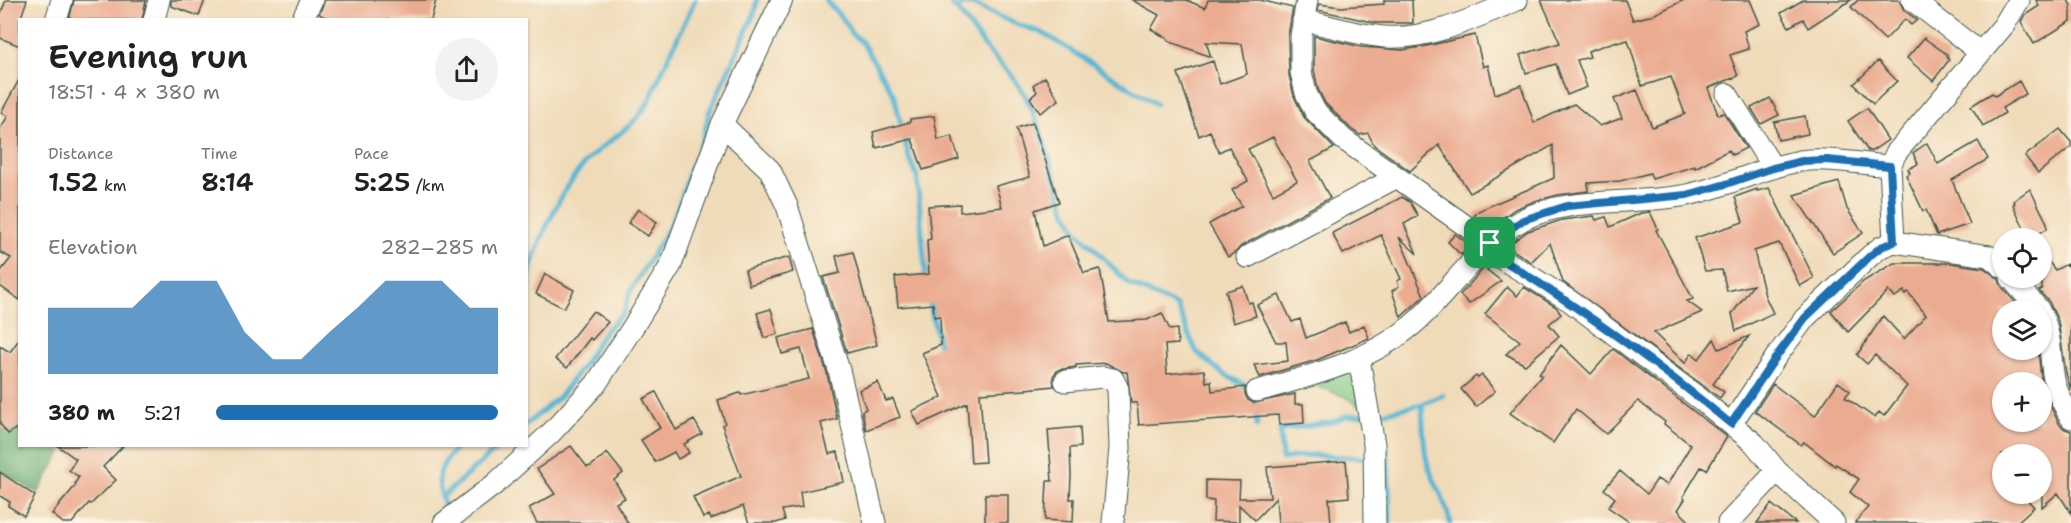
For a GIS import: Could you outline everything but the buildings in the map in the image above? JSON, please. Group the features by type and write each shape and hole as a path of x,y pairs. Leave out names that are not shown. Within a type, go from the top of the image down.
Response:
{"street":[{"path":"57,18 62,0"},
{"path":"154,18 159,0"},
{"path":"303,18 312,0"},
{"path":"451,518 495,484 550,433 596,384 671,265 722,124 782,0"},
{"path":"1517,0 1452,27 1417,35 1387,38 1362,35 1305,10 1301,72 1306,93 1315,111 1342,139 1490,243 1503,260 1570,302 1678,381 1754,443 1777,471 1834,523"},
{"path":"1912,0 1981,53"},
{"path":"1894,242 1890,166 1896,153 2004,25 2019,0"},
{"path":"1727,94 1773,168"},
{"path":"722,124 770,170 787,206 839,370 875,523"},
{"path":"1257,391 1359,359 1395,338 1417,321 1490,243 1523,220 1567,206 1687,195 1802,161 1827,160 1890,166"},
{"path":"1247,257 1395,178"},
{"path":"1731,424 1805,318 1881,247 1894,242 1989,256 1992,259"},
{"path":"2020,288 2031,300"},
{"path":"1359,359 1372,433 1375,523"},
{"path":"2052,360 2057,392 2071,418"},
{"path":"1065,381 1103,377 1113,379 1118,389 1120,448 1113,523"},
{"path":"1728,523 1777,471"}],"green space":[{"path":"1354,368 1360,407 1348,398 1316,386 1315,381"},
{"path":"0,422 18,426 18,447 55,447 62,451 38,493 0,471"}],"waterway":[{"path":"528,286 535,255 547,225 571,181 590,158 629,126 644,109 695,0"},
{"path":"528,423 560,396 585,363 603,333 624,312 630,292 672,222 702,141 709,113 755,12 757,0"},
{"path":"826,0 846,23 850,32 862,42 894,95 908,154 917,177 926,279"},
{"path":"947,0 989,52 1013,77 1025,95 1039,127 1065,209 1076,230 1129,284 1177,306 1196,351 1223,374 1251,388 1255,396 1257,426"},
{"path":"957,9 965,4 972,4 1016,24 1043,33 1156,104"},
{"path":"928,297 939,345"},
{"path":"1373,415 1422,404 1443,395"},
{"path":"1422,404 1426,458 1450,523"},
{"path":"1379,414 1388,456 1390,523"},
{"path":"1280,430 1332,422 1346,416 1364,415"},
{"path":"1280,430 1282,459 1311,455 1368,458"},
{"path":"448,514 441,494 439,478 444,463 457,447"},
{"path":"442,497 499,447"}],"route":[{"path":"1827,160 1890,166 1894,242 1881,247 1871,255 1813,309 1776,357 1731,424 1678,381 1570,302 1503,260 1490,243 1523,220 1567,206 1687,195 1802,161 1827,160"}]}
